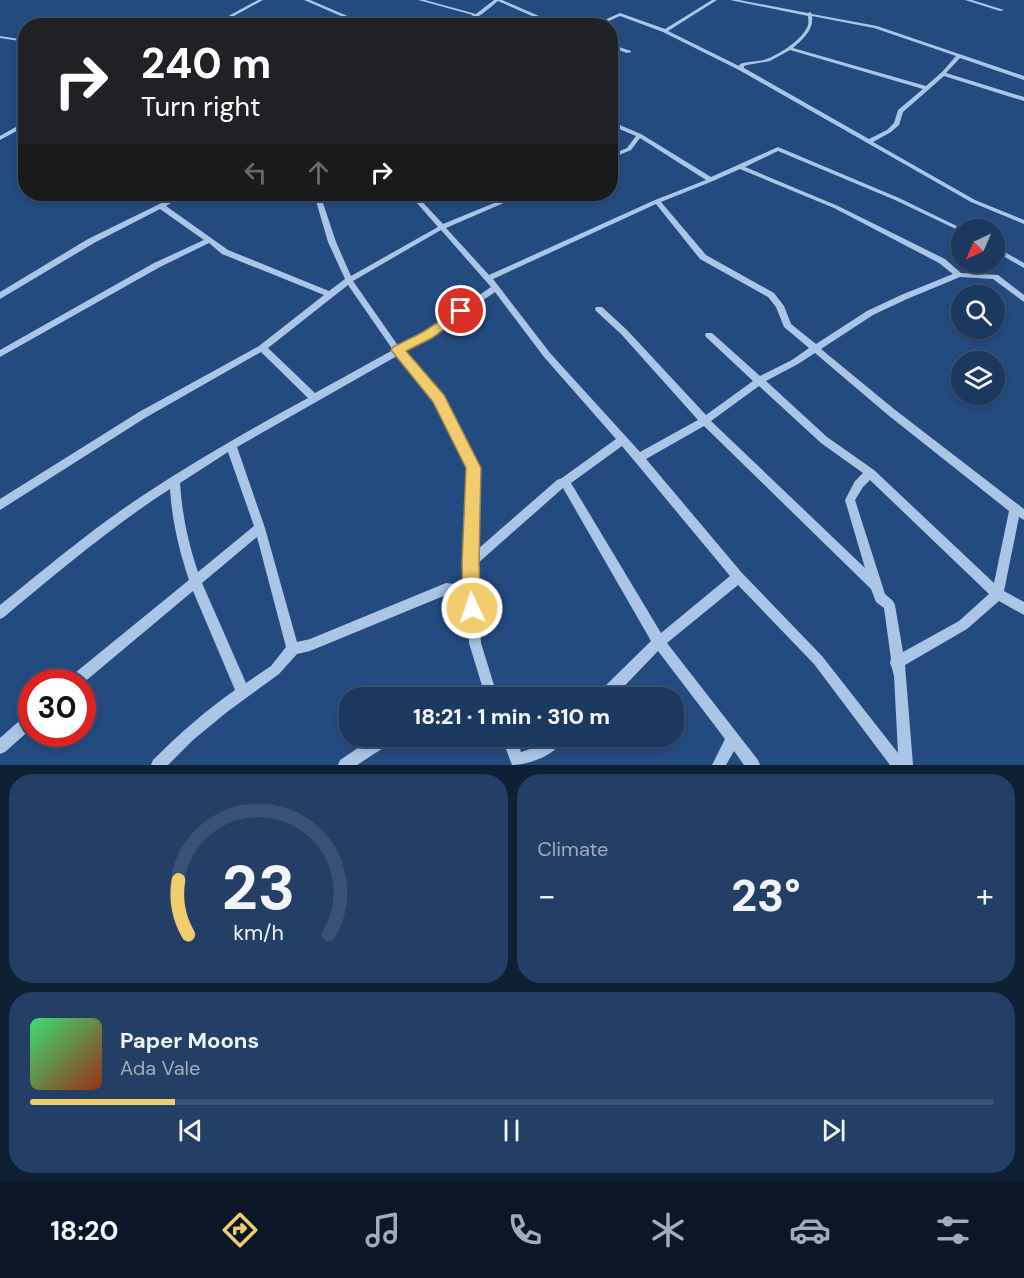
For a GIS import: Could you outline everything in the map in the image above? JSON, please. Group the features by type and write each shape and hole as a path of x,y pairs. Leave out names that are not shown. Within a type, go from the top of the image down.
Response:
{"street":[{"path":"227,18 261,0"},
{"path":"306,0 350,18"},
{"path":"420,0 476,15"},
{"path":"470,18 497,0 541,18"},
{"path":"665,31 715,0"},
{"path":"732,0 875,27 1024,78"},
{"path":"967,0 1002,10"},
{"path":"741,69 742,65 747,62 763,62 802,38 812,18 810,13"},
{"path":"611,18 620,14 665,31 741,69 973,201 1024,222"},
{"path":"0,37 18,40"},
{"path":"618,48 629,52"},
{"path":"789,48 926,88"},
{"path":"870,141 897,124 900,111 943,74 960,55"},
{"path":"943,74 1024,99"},
{"path":"618,126 639,135 711,180"},
{"path":"0,138 18,128"},
{"path":"618,154 629,149 639,135"},
{"path":"488,278 778,149 897,199 951,225"},
{"path":"741,167 836,207 942,261 959,275"},
{"path":"0,296 91,241 169,201"},
{"path":"319,201 332,242 349,280 398,350 439,398 474,468 471,591 475,643 489,687"},
{"path":"418,201 488,278 547,355 639,458 738,577 818,660 899,765"},
{"path":"0,506 142,416 262,348 349,280 442,227 503,201"},
{"path":"657,201 703,257 771,295 780,306 787,325 891,412 1020,512 998,594 963,625 896,663"},
{"path":"160,205 208,241 232,255 331,295"},
{"path":"0,354 158,265 208,241"},
{"path":"1005,255 1024,266"},
{"path":"639,458 705,421 759,381 887,305 951,276 994,278 1024,299"},
{"path":"0,613 74,552 175,480 231,445 427,335 495,288"},
{"path":"599,309 624,332 705,421 876,587"},
{"path":"709,335 824,440 870,473 998,594 1024,609"},
{"path":"262,348 315,399"},
{"path":"470,563 561,483 623,440"},
{"path":"231,445 260,528 292,650"},
{"path":"870,473 859,484 850,500 880,598 889,605 896,663 900,676 906,765"},
{"path":"175,480 176,509 196,582 243,692"},
{"path":"565,482 659,642 753,765"},
{"path":"91,669 260,528"},
{"path":"614,687 659,642 738,577"},
{"path":"158,765 222,706 275,670 292,650 310,645 446,589 471,591"},
{"path":"0,747 18,731"},
{"path":"719,765 733,738"},
{"path":"345,765 372,747"},
{"path":"512,747 519,763 546,747"}],"route":[{"path":"461,311 427,335 398,350 439,398 474,468 470,563 472,608"}]}
